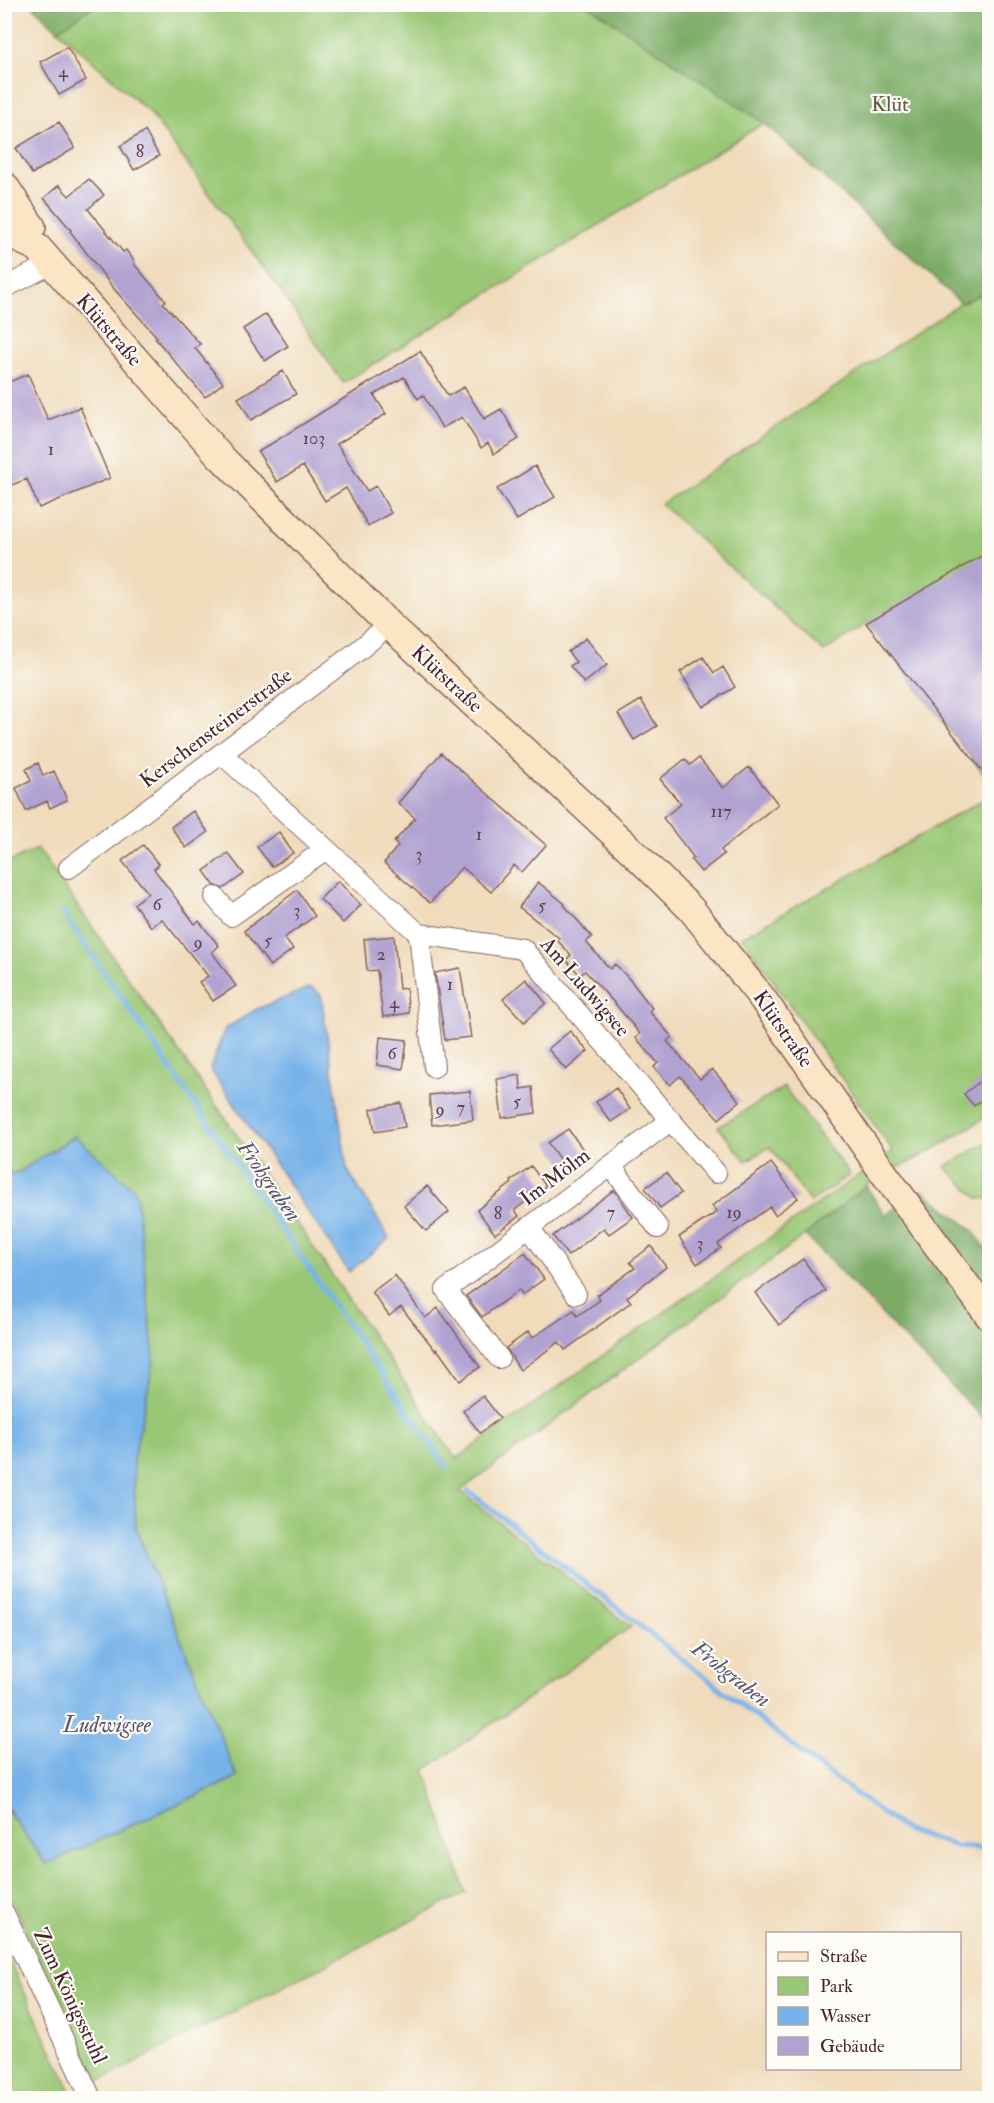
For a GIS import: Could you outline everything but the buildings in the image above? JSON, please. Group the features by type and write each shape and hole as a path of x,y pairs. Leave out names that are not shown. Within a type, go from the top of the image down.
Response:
{"main road":[{"name":"Klütstraße","path":"4,186 36,233 44,256"},
{"name":"Klütstraße","path":"4,214 23,241 44,256 219,455 389,625 632,851 690,909 762,998 990,1317"}],"street":[{"path":"4,288 35,274 44,256"},
{"name":"Kerschensteinerstraße","path":"69,868 359,651 389,625"},
{"path":"222,754 419,934 434,1067"},
{"path":"215,897 231,916 327,849"},
{"name":"Am Ludwigsee","path":"419,934 523,949 716,1173"},
{"name":"Im Mölm","path":"499,1358 446,1290 670,1121"},
{"name":"Im Mölm","path":"610,1166 658,1228"},
{"name":"Im Mölm","path":"529,1227 576,1294"},
{"name":"Zum Königsstuhl","path":"4,1913 91,2098"}],"green space":[{"path":"95,4 588,5 764,123 343,383 280,290 150,113 58,30"},
{"path":"32,5 95,5 58,30"},
{"name":"Klüt","path":"588,5 989,5 989,291 961,303 764,123"},
{"path":"989,291 989,781 867,623 824,652 661,504 961,303"},
{"path":"989,796 989,1115 904,1165 883,1172 805,1235 460,1491 631,1627 425,1770 466,1893 95,2083 5,1886 4,1805 46,1864 237,1777 136,1529 133,1460 154,1360 75,1136 19,1172 5,1175 5,864 38,849 259,1167 456,1459 893,1151 742,937"},
{"path":"784,1087 850,1175 810,1202 770,1147 746,1161 718,1127"},
{"path":"989,1141 989,1199 978,1198 945,1167"},
{"path":"866,1186 885,1215 922,1190 971,1229 989,1252 989,1425 805,1235"},
{"path":"4,1949 74,2098 5,2098"}],"water":[{"path":"311,987 321,995 347,1169 389,1238 349,1272 210,1069 225,1029 255,1010"},
{"name":"Ludwigsee","path":"75,1136 136,1191 154,1360 133,1460 136,1529 237,1777 46,1864 5,1805 4,1175 19,1172"}],"waterway":[{"name":"Frohgraben","path":"63,913 447,1468"},
{"name":"Frohgraben","path":"468,1491 829,1774 905,1830 956,1846 990,1849"}]}
